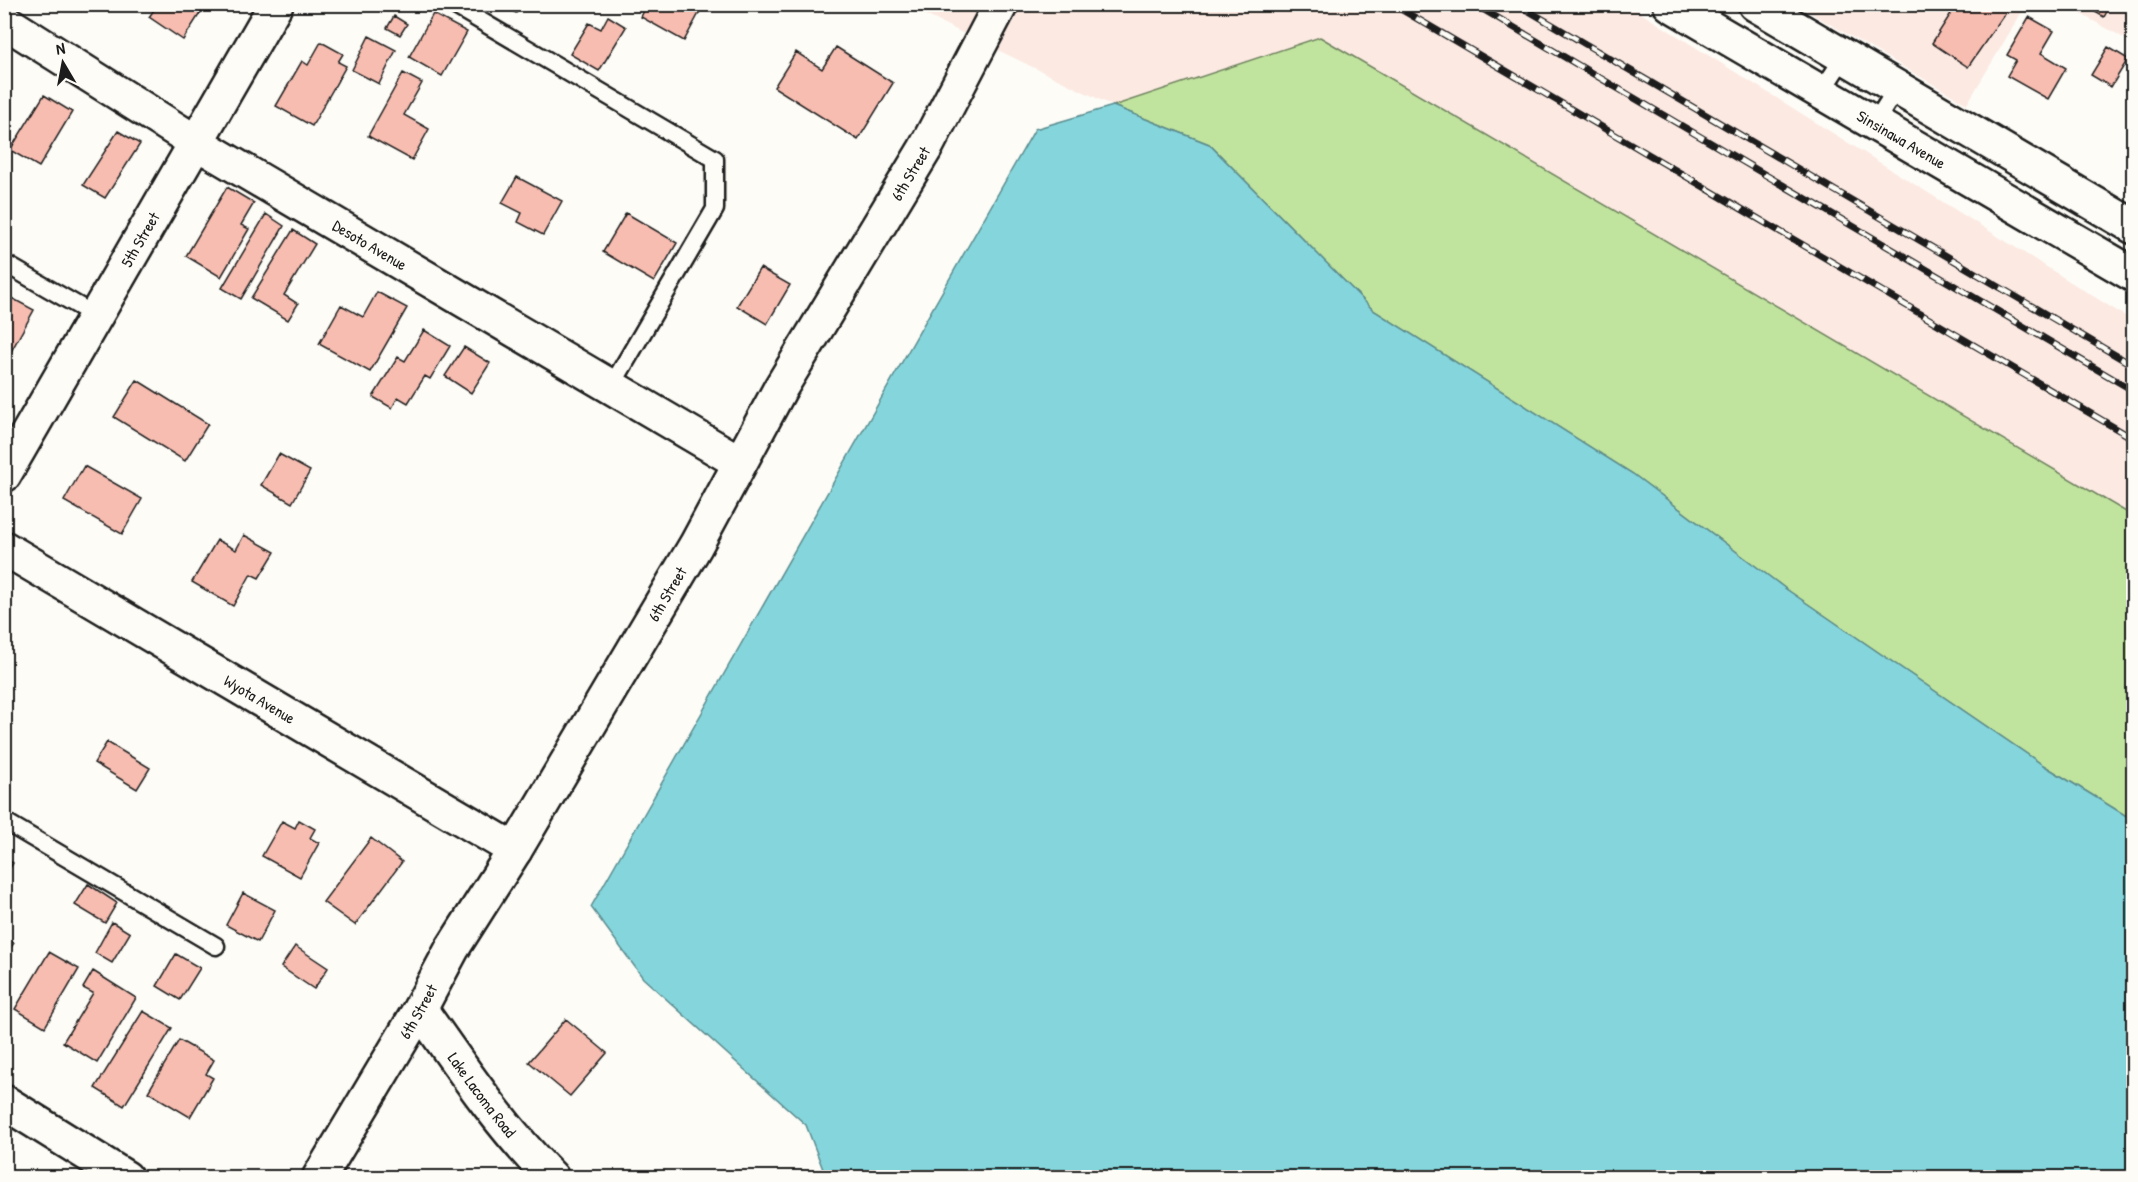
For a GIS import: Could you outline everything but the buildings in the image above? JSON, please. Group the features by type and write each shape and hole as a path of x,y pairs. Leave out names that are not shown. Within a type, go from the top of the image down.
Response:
{"main road":[{"name":"5th Street","path":"4,475 276,4"},
{"name":"6th Street","path":"319,1178 420,1009 452,949 515,850 696,545 780,388 926,148 1001,4"},
{"name":"Sinsinawa Avenue","path":"1670,4 2133,275"},
{"path":"1755,4 2133,227"},
{"name":"Desoto Avenue","path":"4,21 197,143 739,462"},
{"name":"Wyota Avenue","path":"4,548 515,850"},
{"name":"Lake Lacoma Road","path":"420,1009 487,1104 530,1156 552,1178"},
{"path":"4,1102 126,1178"}],"lane":[{"path":"452,4 714,159 715,209 611,387"},
{"path":"1821,92 1844,57"},
{"path":"1874,124 1897,88"},
{"path":"4,263 96,316"},
{"path":"4,820 216,946"}],"shaded area":[{"path":"905,5 1628,5 2133,321 2133,516 1320,37 1113,106"},
{"path":"1797,5 2026,5 1967,104"},
{"path":"2065,5 2133,5 2133,43"}],"green space":[{"path":"1320,37 2133,516 2133,820 2043,765 1786,589 1633,474 1373,310 1209,144 1113,106"}],"water":[{"path":"1113,106 1209,144 1373,310 1633,474 1786,589 2043,765 2133,820 2133,1177 826,1177 806,1125 643,978 591,907 1035,129"}],"railway":[{"path":"1392,4 2134,439"},
{"path":"1474,4 2134,391"},
{"path":"1517,4 2134,366"}]}
